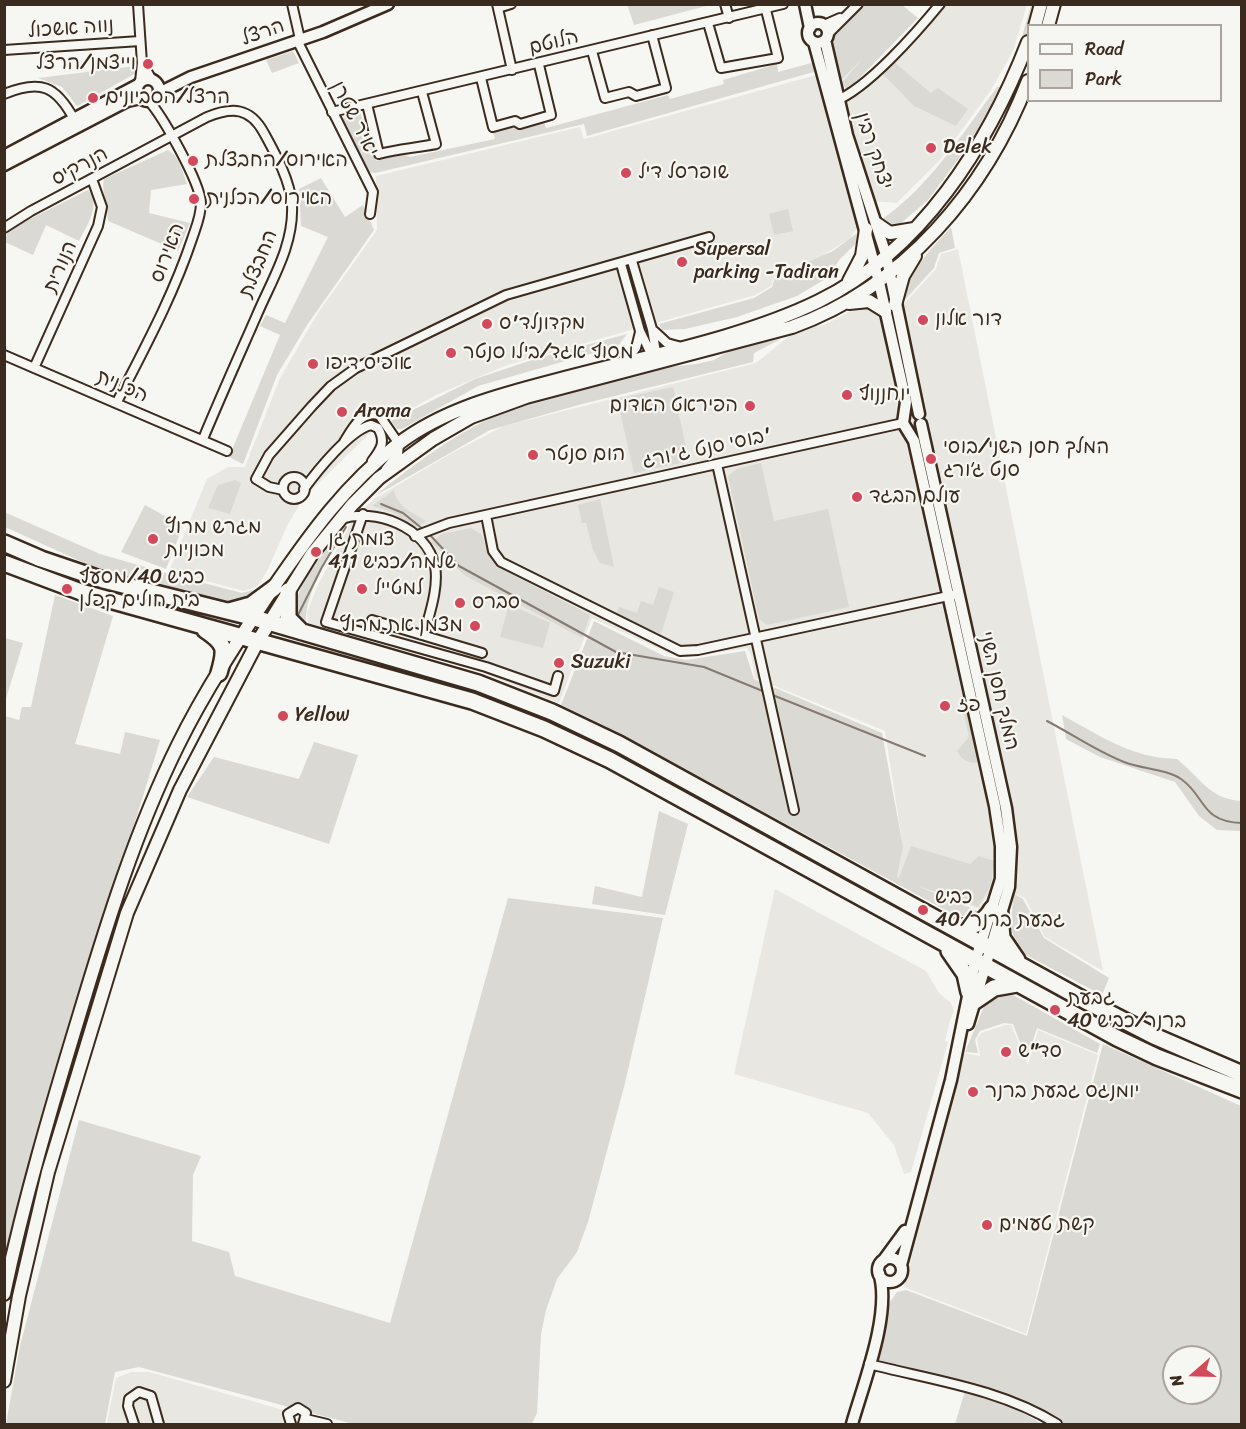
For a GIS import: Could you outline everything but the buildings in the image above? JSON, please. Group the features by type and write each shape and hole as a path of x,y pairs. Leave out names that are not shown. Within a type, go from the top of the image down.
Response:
{"highway":[{"path":"5,545 103,580 251,617 478,684 558,715 618,744 945,925 1154,1036 1242,1074"},
{"path":"4,563 81,592 472,701 544,729 610,760 1126,1043 1242,1090"},
{"path":"4,575 29,574"},
{"path":"225,612 251,605 281,589 288,618 295,628 307,635"},
{"path":"195,623 219,639 223,645 223,658 219,673"},
{"path":"945,925 976,925 996,912 1004,945 1026,968"},
{"path":"938,941 962,967 972,996 994,988 1017,984"}],"main road":[{"path":"1036,24 1041,4"},
{"path":"1049,24 1054,4"},
{"path":"4,1294 39,1150 113,904 153,798 185,731 251,617 281,589 339,520 379,478 447,430 495,406 786,315 816,303 875,265 915,229 938,203 982,137 1027,46"},
{"path":"845,304 869,301 890,308 903,276 922,246 969,190 1004,134 1027,85"},
{"path":"845,286 860,264 872,226 892,234 915,229"},
{"path":"4,1381 19,1296 48,1172 119,937 139,882 180,790 258,641 270,623 281,589 325,513 365,472 399,444 450,414 483,401 624,362 778,332 845,304 879,282 922,246"}],"street":[{"path":"138,4 142,59 139,84"},
{"name":"יאיר שטרן","path":"292,4 299,40 332,112 373,192 369,214"},
{"name":"הרצל","path":"4,165 127,101 351,21 388,4"},
{"path":"511,4 498,6 512,70"},
{"path":"725,4 729,18"},
{"name":"הלוטם","path":"332,112 766,10 783,4"},
{"name":"יצחק רבין","path":"806,4 820,32 834,101 872,226 886,255 889,273"},
{"path":"820,32 845,17 858,4"},
{"path":"834,101 886,61 940,4"},
{"path":"708,23 721,68 747,65 778,57 766,10"},
{"path":"592,51 605,98 629,92 636,96 666,88 652,35"},
{"name":"נווה אשכול","path":"4,50 140,41"},
{"name":"האירוס","path":"117,402 160,317 198,222 201,202 199,193 159,114 142,59"},
{"path":"482,78 493,127 516,121 520,124 551,116 539,64"},
{"path":"139,84 152,92"},
{"path":"139,84 152,92"},
{"path":"4,156 139,84"},
{"path":"4,94 21,88 44,86 61,96 75,119"},
{"path":"367,104 379,154 403,148 410,150 436,144 422,92"},
{"name":"החבצלת","path":"172,137 216,114 234,109 243,111 260,126 273,149 284,174 292,202 291,230 281,262 203,439"},
{"name":"הנרקיס","path":"4,228 172,137"},
{"name":"הנורית","path":"34,368 98,226 102,207 92,179"},
{"name":"יצחק רבין","path":"872,226 875,265"},
{"path":"365,472 381,448 383,440 378,428 367,426 339,450 304,489 302,495 296,499 289,498 283,490 269,487 256,479 275,448 331,386 343,376 493,300 709,237"},
{"path":"632,261 652,329 654,357"},
{"path":"621,264 640,331 654,357"},
{"name":"המלך חסן השני","path":"875,265 879,282 890,308 920,419 952,596 999,831 1001,879 996,912 979,964 956,1061 916,1206"},
{"name":"המלך חסן השני","path":"889,273 890,308 906,422 916,447 952,596"},
{"path":"652,329 667,343 683,346"},
{"path":"624,362 636,348 640,331"},
{"name":"הכלנית","path":"4,355 203,439 226,451"},
{"path":"912,411 920,419 917,429 906,422 912,411"},
{"path":"339,450 354,427 369,414 383,418 399,444 398,454 379,478"},
{"name":"בוסי סנט ג'ורג'","path":"416,535 435,527 486,515 906,422"},
{"path":"717,464 794,810"},
{"path":"283,490 284,483 289,478 299,479 319,471"},
{"path":"299,479 304,489"},
{"path":"339,520 363,514 394,521 416,535 431,556 435,569 434,592 424,635"},
{"path":"363,514 326,622 486,667 554,692 558,676"},
{"path":"486,515 493,550 501,562 670,648 698,650 952,596"},
{"path":"372,620 482,653"},
{"path":"852,1425 877,1330 882,1292 879,1273 883,1261 900,1240 916,1206"},
{"path":"877,1330 895,1281 901,1273 900,1265 916,1206"},
{"path":"883,1261 893,1258 900,1265"},
{"path":"879,1273 885,1281 895,1281"},
{"path":"869,1364 980,1391 1037,1412 1057,1425"},
{"path":"134,1425 129,1400 139,1392 145,1393 153,1400 159,1425"},
{"path":"291,1425 288,1417 295,1408 304,1411 305,1422 327,1425"}],"shaded area":[{"path":"946,5 1027,5 1013,51 991,90 939,161 897,203 873,201 845,102 902,52"},
{"path":"820,74 862,222 849,239 821,256 776,273 771,286 755,295 507,365 436,395 387,422 370,433 304,497 258,586 244,591 169,571 207,479 228,467 245,467 280,378 318,313 377,230 376,176 580,127 584,139"},
{"path":"958,249 1103,971 1045,937 1025,898 993,886 979,909 897,877 903,847 885,731 755,678 751,655 747,648 686,657 666,652 592,618 559,703 476,670 308,624 307,613 316,589 353,519 374,499 452,453 504,426 756,363 793,333 826,324 879,296 903,305 936,269 941,254"},
{"path":"775,889 926,971 939,993 951,1003 954,1011 945,1041 948,1042 911,1172 904,1174 894,1145 868,1113 734,1074"},
{"path":"1011,1025 1028,1065 1038,1030 1098,1055 1026,1334 904,1287 963,1053 980,1056 977,1039 981,1033"},
{"path":"132,1372 149,1372 287,1411 284,1424 107,1424 116,1378"}],"green space":[{"path":"627,4 710,4 710,5 634,25"},
{"path":"864,5 902,5 918,18 847,91 842,82 862,59 841,81 830,38 832,31"},
{"path":"1031,5 1038,5 1032,24 1027,24 1027,39 1023,50 1020,44"},
{"path":"293,51 299,63 272,73 266,60"},
{"path":"815,62 817,71 587,136 584,124 375,173 369,172 342,118 360,112 376,161 401,153 410,157 495,139 493,132 506,129 544,122 546,128 668,95 670,99 724,84 723,80 777,64 778,72"},
{"path":"895,63 931,93 938,88 968,109 956,126 914,106 882,73"},
{"path":"136,66 138,72 77,106 62,87 38,78"},
{"path":"997,87 1005,87 977,134 928,200 893,230 881,220 930,176"},
{"path":"168,150 178,160 187,184 151,190 149,213 190,223 178,251 108,221 103,189 104,179"},
{"path":"321,178 345,217 363,205 374,230 307,325 277,375 243,464 229,457 280,335 260,326 266,315 285,323 328,237 301,226 299,189"},
{"path":"88,190 92,196 93,209 79,241 46,225 33,255 5,242 7,233 16,226"},
{"path":"788,209 793,231 774,235 769,214"},
{"path":"951,227 955,248 939,253 934,268 903,302 915,270"},
{"path":"861,230 864,236 840,259 827,278 797,296 737,317 685,329 662,330 659,324 754,298 772,287 776,275 833,251"},
{"path":"627,334 618,346 478,386 402,429 397,429 391,421 475,379 538,358"},
{"path":"781,339 754,353 753,362 582,404 490,430 375,496 443,445 480,423 519,406 556,394 670,367 714,360 733,349"},
{"path":"673,387 689,461 634,473 617,399"},
{"path":"761,463 774,521 828,509 849,607 767,625 759,619 728,476 737,469"},
{"path":"235,480 241,483 230,514 208,508 218,485"},
{"path":"394,490 395,496 402,505 426,521 415,528 392,512 372,506"},
{"path":"600,499 614,567 600,563 593,550 586,523 582,523 578,505"},
{"name":"מגרש מרוץ מכוניות","path":"145,505 183,526 166,569 121,552"},
{"path":"4,512 100,554 242,593 264,587 244,601 231,604 89,565 5,527"},
{"path":"346,524 314,586 306,622 295,617 299,592 305,580"},
{"path":"471,528 482,535 487,551 500,568 590,615 582,638 464,575 431,542 442,534"},
{"path":"659,587 674,592 661,634 616,615 619,607 637,613 641,601 653,605"},
{"path":"55,595 113,616 75,744 120,754 125,732 160,740 57,1069 20,1202 5,1269 5,716 19,720 22,707 31,707"},
{"path":"509,604 550,623 543,648 500,637"},
{"path":"594,621 664,656 686,660 745,651 754,679 882,733 903,847 897,877 899,878 911,846 970,864 979,856 994,861 991,885 978,907 918,886 978,911 969,917 951,913 599,723 561,705"},
{"path":"4,638 23,643 5,702"},
{"path":"964,688 981,762 967,761 957,751 969,737 961,700"},
{"path":"1062,715 1103,738 1131,750 1160,758 1177,759 1213,792 1241,801 1241,831 1217,830 1199,816 1175,782 1100,757 1066,739"},
{"path":"314,742 358,755 329,844 187,797 214,757 299,779"},
{"path":"659,811 688,824 665,915 592,904 595,886 642,897"},
{"path":"1014,894 1023,899 1044,938 1109,978 1102,995 1026,955 1013,934"},
{"path":"508,898 663,918 625,1083 588,1222 577,1252 557,1279 546,1310 541,1334 537,1413 532,1424 353,1424 139,1367 115,1372 105,1424 6,1424 20,1346 79,1120 201,1156 193,1175 192,1241 229,1252 235,1276 390,1323"},
{"path":"1008,992 1100,1044 1097,1053 1037,1028 1027,1060 1013,1024 1004,1023 980,1031 975,1040 978,1053 965,1052 989,995"},
{"path":"1103,1044 1241,1106 1241,1424 1064,1424 1043,1410 876,1359 890,1302 897,1292 906,1290 1027,1336"},
{"path":"965,1391 1006,1403 1042,1424 955,1424"}],"waterway":[{"path":"381,504 403,513 424,530"},
{"path":"298,615 322,567 346,527"},
{"path":"429,534 459,566 616,652 704,667 765,692"},
{"path":"770,694 925,756"},
{"path":"1047,721 1114,758 1181,779 1211,813 1228,822 1242,823"}],"place":[{"name":"וייצמן/הרצל","path":"148,64"},
{"name":"הרצל/הסביונים","path":"93,98"},
{"name":"Delek","path":"931,148"},
{"name":"האירוס/החבצלת","path":"193,161"},
{"name":"שופרסל דיל","path":"626,173"},
{"name":"האירוס/הכלנית","path":"194,199"},
{"name":"Supersal parking -Tadiran","path":"682,262"},
{"name":"דור אלון","path":"923,320"},
{"name":"מקדונלד'ס","path":"487,324"},
{"name":"מסוף אגד/בילו סנטר","path":"451,353"},
{"name":"אופיס דיפו","path":"313,364"},
{"name":"יוחננוף","path":"847,395"},
{"name":"הפיראט האדום","path":"750,406"},
{"name":"Aroma","path":"342,412"},
{"name":"הום סנטר","path":"533,455"},
{"name":"המלך חסן השני/בוסי סנט ג׳ורג","path":"931,459"},
{"name":"עולם הבגד","path":"857,497"},
{"name":"מגרש מרוץ מכוניות","path":"153,539"},
{"name":"צומת גן שלמה/כביש 411","path":"316,552"},
{"name":"כביש 40/מסעף בית חולים קפלן","path":"67,589"},
{"name":"למטייל","path":"362,589"},
{"name":"סברס","path":"460,603"},
{"name":"מצמן את מרוץ","path":"475,626"},
{"name":"Suzuki","path":"559,663"},
{"name":"פז","path":"945,706"},
{"name":"Yellow","path":"283,716"},
{"name":"כביש 40/גבעת ברנר","path":"923,910"},
{"name":"גבעת ברנר/כביש 40","path":"1055,1010"},
{"name":"סד\"ש","path":"1006,1052"},
{"name":"יומנגס גבעת ברנר","path":"973,1092"},
{"name":"קשת טעמים","path":"987,1225"}]}
